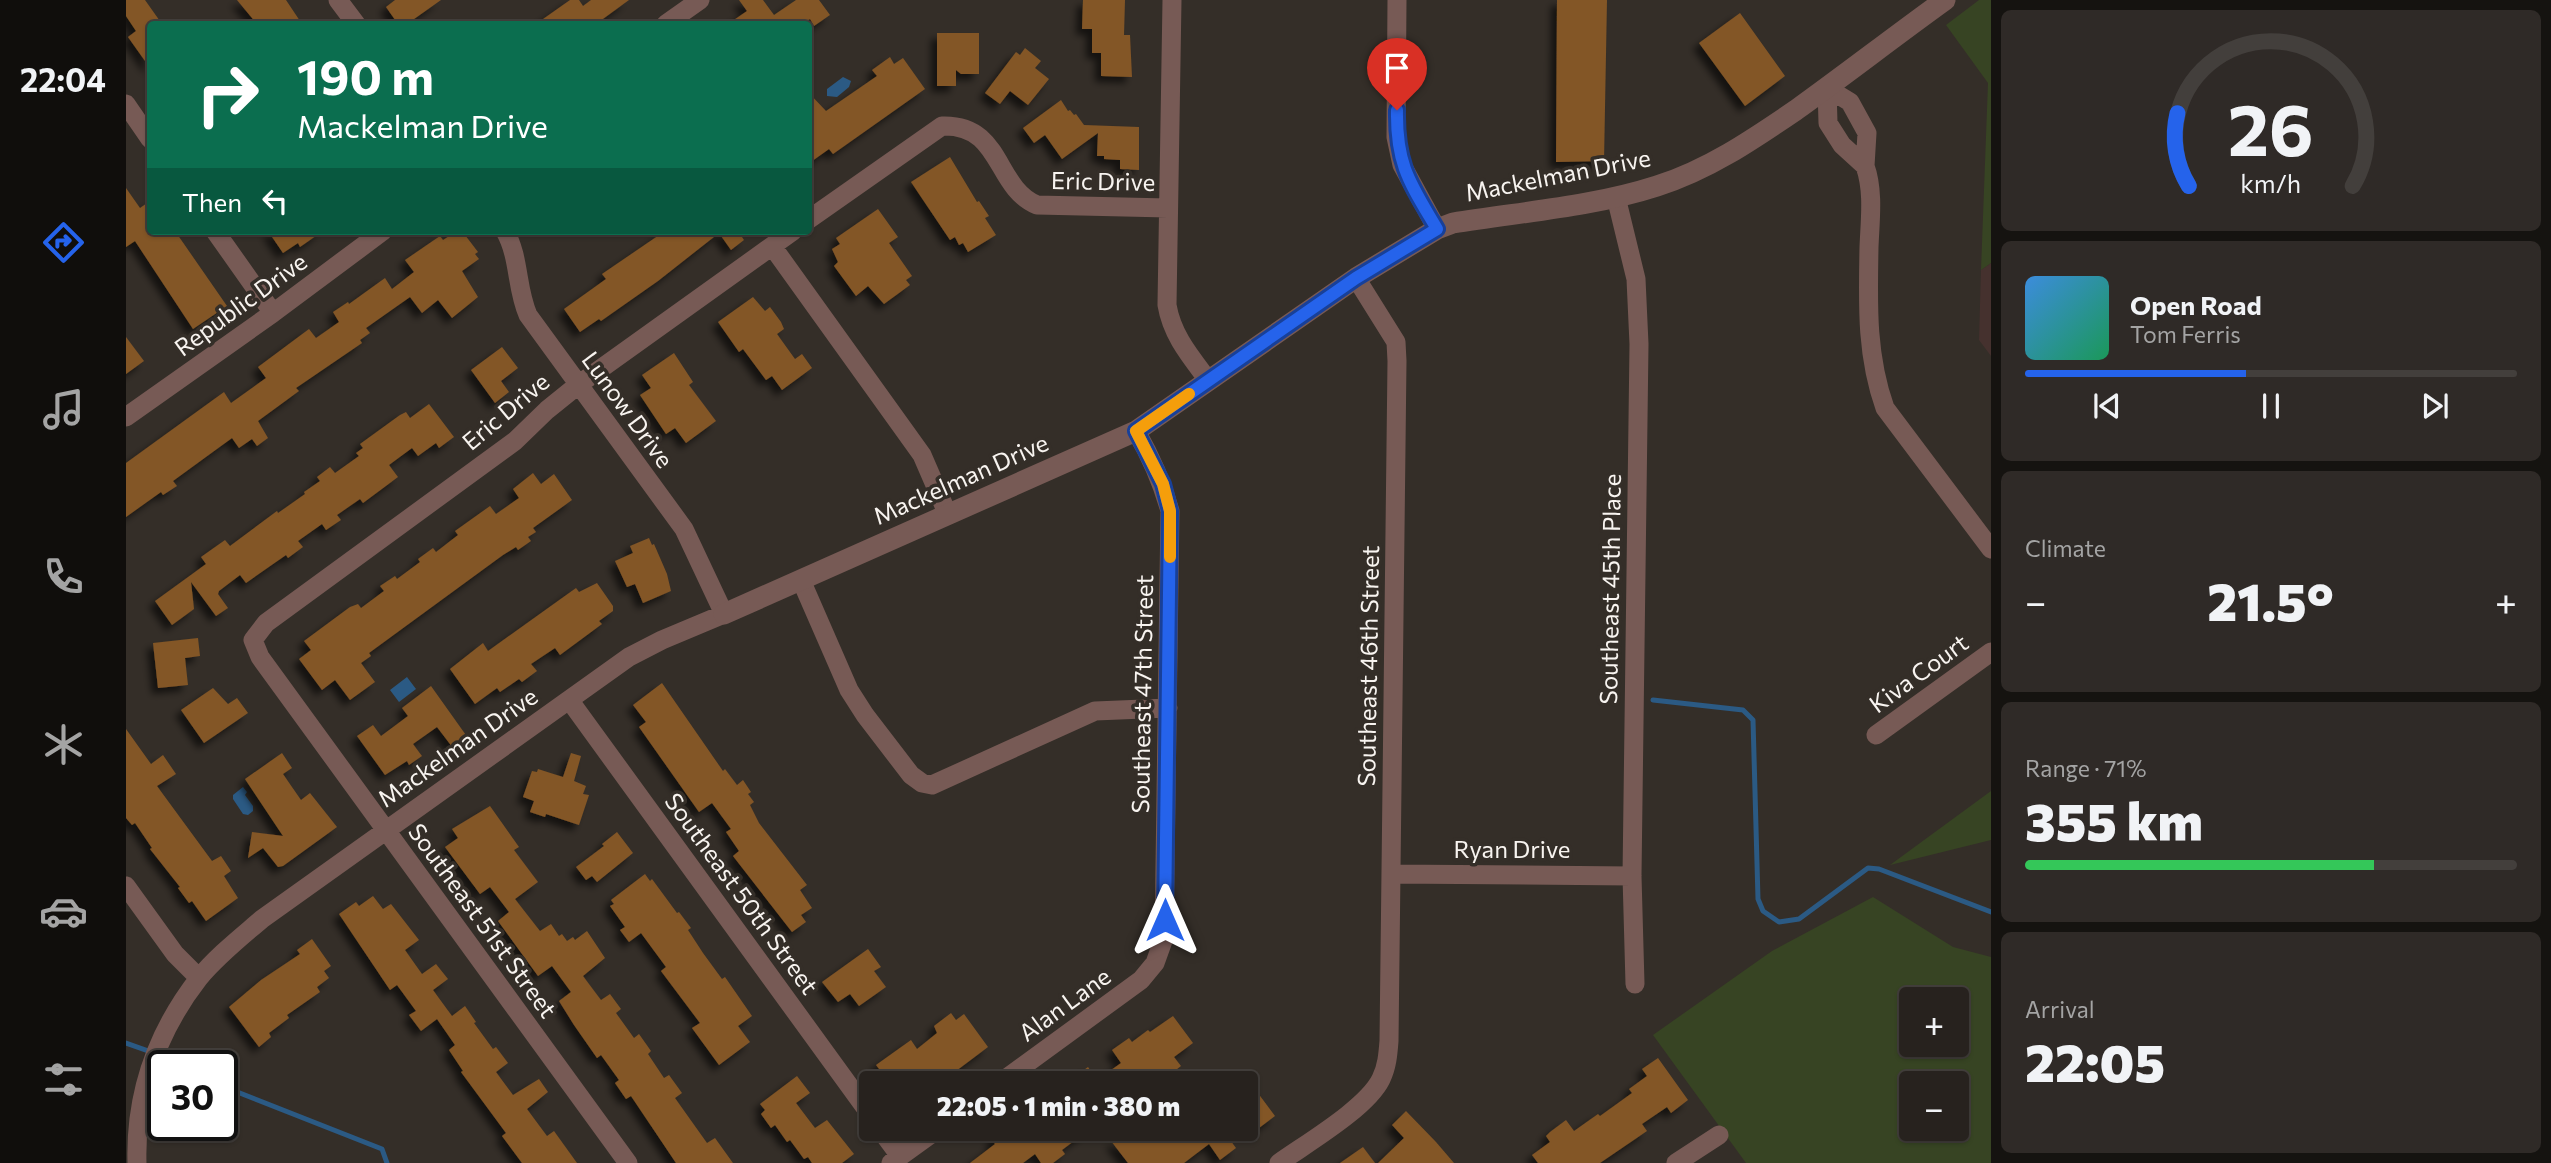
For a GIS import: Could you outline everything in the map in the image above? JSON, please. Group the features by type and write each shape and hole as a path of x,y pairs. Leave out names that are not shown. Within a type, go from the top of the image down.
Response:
{"street":[{"path":"338,0 354,21"},
{"path":"670,21 700,0"},
{"path":"1172,0 1167,305 1170,321 1180,342 1208,380"},
{"path":"1397,0 1396,137 1402,165 1437,229"},
{"name":"Mackelman Drive","path":"137,1163 138,1120 152,1061 162,1036 199,978 219,956 262,919 629,657 1136,431 1356,278 1437,229 1453,223 1616,197 1658,186 1719,159 1751,141 1827,88 1945,0"},
{"path":"1827,88 1850,102 1867,133 1865,166 1870,202 1868,327 1878,388 1885,408 1991,550"},
{"path":"1827,88 1828,122 1842,145 1865,166"},
{"path":"126,104 147,135"},
{"path":"1837,136 1860,120"},
{"name":"Eric Drive","path":"812,217 942,126 968,128 979,135 1027,201 1037,205 1168,208"},
{"name":"Southeast 45th Place","path":"1616,197 1636,279 1639,321 1632,876 1634,984"},
{"path":"218,235 273,313"},
{"name":"Republic Drive","path":"126,417 378,235"},
{"name":"Lunow Drive","path":"507,235 515,252 522,297 528,315 690,538 724,614"},
{"name":"Eric Drive","path":"254,636 272,618 515,441 578,384 787,235"},
{"path":"772,246 922,455 948,515"},
{"name":"Southeast 46th Street","path":"1279,1163 1365,1101 1380,1081 1386,1067 1389,1041 1397,360 1396,342 1356,278"},
{"name":"Southeast 47th Street","path":"1136,431 1163,484 1170,511 1165,920 1164,937 1155,963"},
{"path":"801,580 849,690 883,742 911,775 922,783 932,785 1095,711 1168,708"},
{"name":"Southeast 51st Street","path":"254,636 254,645 260,657 628,1163"},
{"name":"Kiva Court","path":"1876,735 1991,652"},
{"name":"Southeast 50th Street","path":"570,701 859,1099"},
{"name":"Ryan Drive","path":"1391,874 1632,876"},
{"path":"126,886 175,954 199,978"},
{"name":"Alan Lane","path":"1016,1071 1141,980 1155,963"},
{"path":"1676,1163 1719,1135"},
{"path":"886,1141 896,1160 922,1141"}],"shaded area":[{"path":"1991,263 1991,356 1979,340 1981,270"}],"green space":[{"path":"1979,0 1991,0 1991,263 1981,270 1988,83 1946,25"},
{"path":"1991,791 1991,840 1890,865"},
{"path":"1873,897 1953,947 1991,957 1991,1163 1746,1163 1653,1035 1772,951"}],"water":[{"path":"843,77 851,81 849,87 837,97 827,96 827,89"},
{"path":"407,677 416,689 399,702 390,690"},
{"path":"243,787 253,806 253,811 248,815 243,814 233,799 233,795"}],"building":[{"path":"126,0 145,0 160,21 147,21 147,64 128,37 136,31 126,16"},
{"path":"237,0 286,0 300,21 254,21"},
{"path":"395,0 441,0 411,21 396,21 386,7"},
{"path":"570,0 579,0 583,6 591,0 629,0 600,21 540,21"},
{"path":"739,0 763,0 774,15 796,0 819,0 830,15 814,26 810,19 732,21 747,11"},
{"path":"1083,0 1125,0 1124,35 1130,35 1132,77 1101,76 1101,53 1092,53 1092,29 1082,29"},
{"path":"1557,0 1607,0 1604,161 1556,162"},
{"path":"1740,13 1785,76 1745,106 1699,43"},
{"path":"937,33 979,33 979,74 961,74 956,70 956,86 937,86"},
{"path":"1025,48 1041,61 1035,68 1049,79 1028,105 1010,91 1000,104 985,93 1016,52 1020,55"},
{"path":"890,57 894,64 903,58 925,89 833,154 829,149 812,161 812,96 826,111 877,76 872,70"},
{"path":"1061,100 1068,111 1076,114 1084,125 1139,127 1139,170 1120,169 1120,160 1097,156 1098,133 1062,159 1045,135 1034,143 1023,128"},
{"path":"950,157 977,202 979,201 989,216 985,218 996,235 968,252 963,243 959,245 955,237 950,240 911,182"},
{"path":"126,188 140,208 147,203 147,235 178,235 227,306 193,329 135,241 126,247"},
{"path":"878,209 898,237 889,243 912,276 906,280 910,285 884,304 868,286 856,296 834,266 838,262 832,249 840,244 836,238"},
{"path":"271,235 317,235 300,247 298,243 283,253"},
{"path":"451,235 465,235 478,252 475,254 479,259 462,271 478,297 452,318 438,300 422,313 410,297 366,328 370,333 360,340 362,343 296,388 299,391 258,421 268,438 257,446 252,439 239,448 232,438 173,481 177,486 163,495 161,492 126,517 126,463 224,392 231,403 266,378 258,367 309,329 316,338 339,322 333,312 385,278 392,289 414,272 405,260 440,236 443,240"},
{"path":"659,235 716,235 658,281 601,321 599,319 580,332 564,309 606,279 602,274"},
{"path":"720,235 741,235 744,240 731,250"},
{"path":"753,297 765,311 770,307 781,322 784,329 777,334 795,359 802,354 812,368 782,390 772,376 766,380 743,349 739,352 718,322"},
{"path":"126,337 144,361 126,374"},
{"path":"502,347 518,368 501,381 509,392 495,403 471,370"},
{"path":"674,353 693,382 689,385 716,421 686,443 675,428 666,434 640,395 651,388 642,375"},
{"path":"429,404 454,437 439,448 436,443 418,456 412,448 389,465 398,477 363,503 360,499 337,515 341,520 326,530 322,524 298,541 303,547 288,558 286,555 246,583 240,575 219,591 218,594 228,608 216,616 191,582 194,609 172,625 155,601 206,564 201,557 225,540 230,546 277,511 278,513 320,481 317,477 330,467 335,473 359,456 356,453 363,448 360,444 400,415 406,412 410,418"},
{"path":"533,473 541,484 554,474 572,500 533,528 536,532 528,537 531,541 518,550 516,547 503,555 369,653 371,656 361,663 375,682 350,700 335,680 322,690 299,659 311,650 304,641 350,607 358,604 361,608 384,591 380,586 395,576 397,579 420,562 418,559 433,548 436,552 458,535 455,531 490,506 496,514 519,498 513,489"},
{"path":"649,538 667,574 671,591 643,603 635,584 627,587 615,561 633,553 630,546"},
{"path":"597,583 613,606 613,611 599,621 602,624 560,655 555,648 531,664 537,671 522,682 519,679 500,692 497,688 475,704 450,669 483,643 488,651 576,588 579,592"},
{"path":"198,638 200,656 185,658 188,685 158,688 153,643"},
{"path":"662,683 723,771 725,769 737,785 743,780 751,792 748,794 754,802 750,805 759,823 807,885 800,890 812,908 801,915 806,922 792,932 733,856 739,851 726,832 731,829 712,803 699,812 639,727 646,722 633,705"},
{"path":"431,686 468,738 453,748 437,727 413,744 422,756 409,765 407,761 385,775 357,736 373,725 381,736 408,716 402,708"},
{"path":"213,688 228,704 237,698 248,713 204,743 181,710"},
{"path":"126,729 151,764 163,755 176,774 157,786 212,861 221,856 231,871 224,876 238,898 206,921 192,901 189,903 178,888 180,887 150,849 152,848 135,823 132,825 126,818"},
{"path":"282,753 292,768 283,774 301,800 310,793 337,827 278,867 263,848 248,858 252,832 283,836 245,779"},
{"path":"571,753 581,756 574,781 586,786 583,794 589,795 579,825 546,814 545,817 530,812 534,801 523,797 532,771 537,772 538,769 563,777"},
{"path":"490,806 519,847 514,850 538,882 515,899 540,931 551,924 559,936 562,934 567,941 573,937 575,940 587,931 605,958 583,976 601,1000 610,994 621,1009 616,1013 634,1038 639,1034 664,1078 669,1075 682,1093 675,1098 707,1143 715,1138 733,1163 676,1163 631,1096 626,1099 615,1083 619,1080 601,1055 597,1058 574,1025 559,1001 571,992 552,966 538,976 498,921 509,912 490,887 480,894 445,847 458,838 452,829"},
{"path":"617,832 633,853 597,882 592,876 586,880 576,867 604,846 602,844"},
{"path":"645,874 650,881 652,879 677,913 679,912 691,928 688,930 703,953 722,979 725,977 752,1016 738,1026 750,1042 719,1065 692,1028 700,1023 661,971 666,967 641,933 629,942 620,930 625,927 610,906 614,904 611,900"},
{"path":"373,896 383,909 391,904 419,940 405,950 422,974 436,964 448,979 433,990 452,1016 465,1006 493,1049 496,1047 508,1063 496,1072 513,1095 539,1079 548,1092 527,1109 547,1136 554,1131 577,1163 522,1163 502,1136 506,1133 461,1072 463,1071 449,1050 455,1045 437,1019 421,1031 409,1015 416,1011 397,985 390,990 339,914 356,902 359,906"},
{"path":"312,939 331,966 324,971 329,978 317,987 320,992 287,1015 289,1018 269,1033 271,1037 259,1047 229,1007 261,980 300,954 297,950"},
{"path":"868,949 881,967 874,971 886,987 859,1006 850,994 838,1002 822,982"},
{"path":"951,1013 956,1020 964,1014 988,1047 956,1071 881,1071 876,1065 911,1040 917,1049 937,1033 934,1026"},
{"path":"1173,1016 1193,1043 1174,1057 1181,1066 1175,1071 1110,1071 1121,1063 1112,1050 1129,1038 1132,1042 1148,1030 1150,1032"},
{"path":"1658,1058 1688,1100 1671,1113 1667,1107 1642,1124 1647,1131 1600,1163 1538,1163 1532,1155 1550,1142 1546,1136 1550,1132 1566,1120 1574,1131 1598,1114 1600,1116 1632,1093 1629,1089 1647,1076 1642,1069"},
{"path":"797,1076 810,1093 796,1103 815,1128 827,1120 854,1154 842,1163 812,1163 808,1157 804,1159 790,1140 787,1142 775,1125 771,1128 761,1114 765,1110 760,1104"},
{"path":"1258,1093 1275,1116 1258,1127"},
{"path":"1406,1111 1454,1163 1378,1163 1404,1138 1392,1125"},
{"path":"993,1141 1074,1141 1062,1150 1065,1154 1053,1163 1041,1163 1035,1154 1023,1163 970,1163 995,1144"},
{"path":"1111,1141 1231,1141 1236,1148 1220,1160 1209,1144 1184,1163 1128,1163"},
{"path":"1363,1147 1375,1163 1340,1163"}],"waterway":[{"path":"1653,700 1743,710 1753,720 1758,899 1763,911 1779,922 1799,919 1868,868 1879,869 1991,912"},
{"path":"126,1043 147,1050"},
{"path":"238,1092 382,1149 387,1163"}],"slow traffic":[{"path":"1170,557 1170,511 1163,484 1136,431 1189,394"}],"route":[{"path":"1165,920 1170,511 1153,460 1136,431 1356,278 1437,229 1402,165 1396,137 1397,110"}]}
